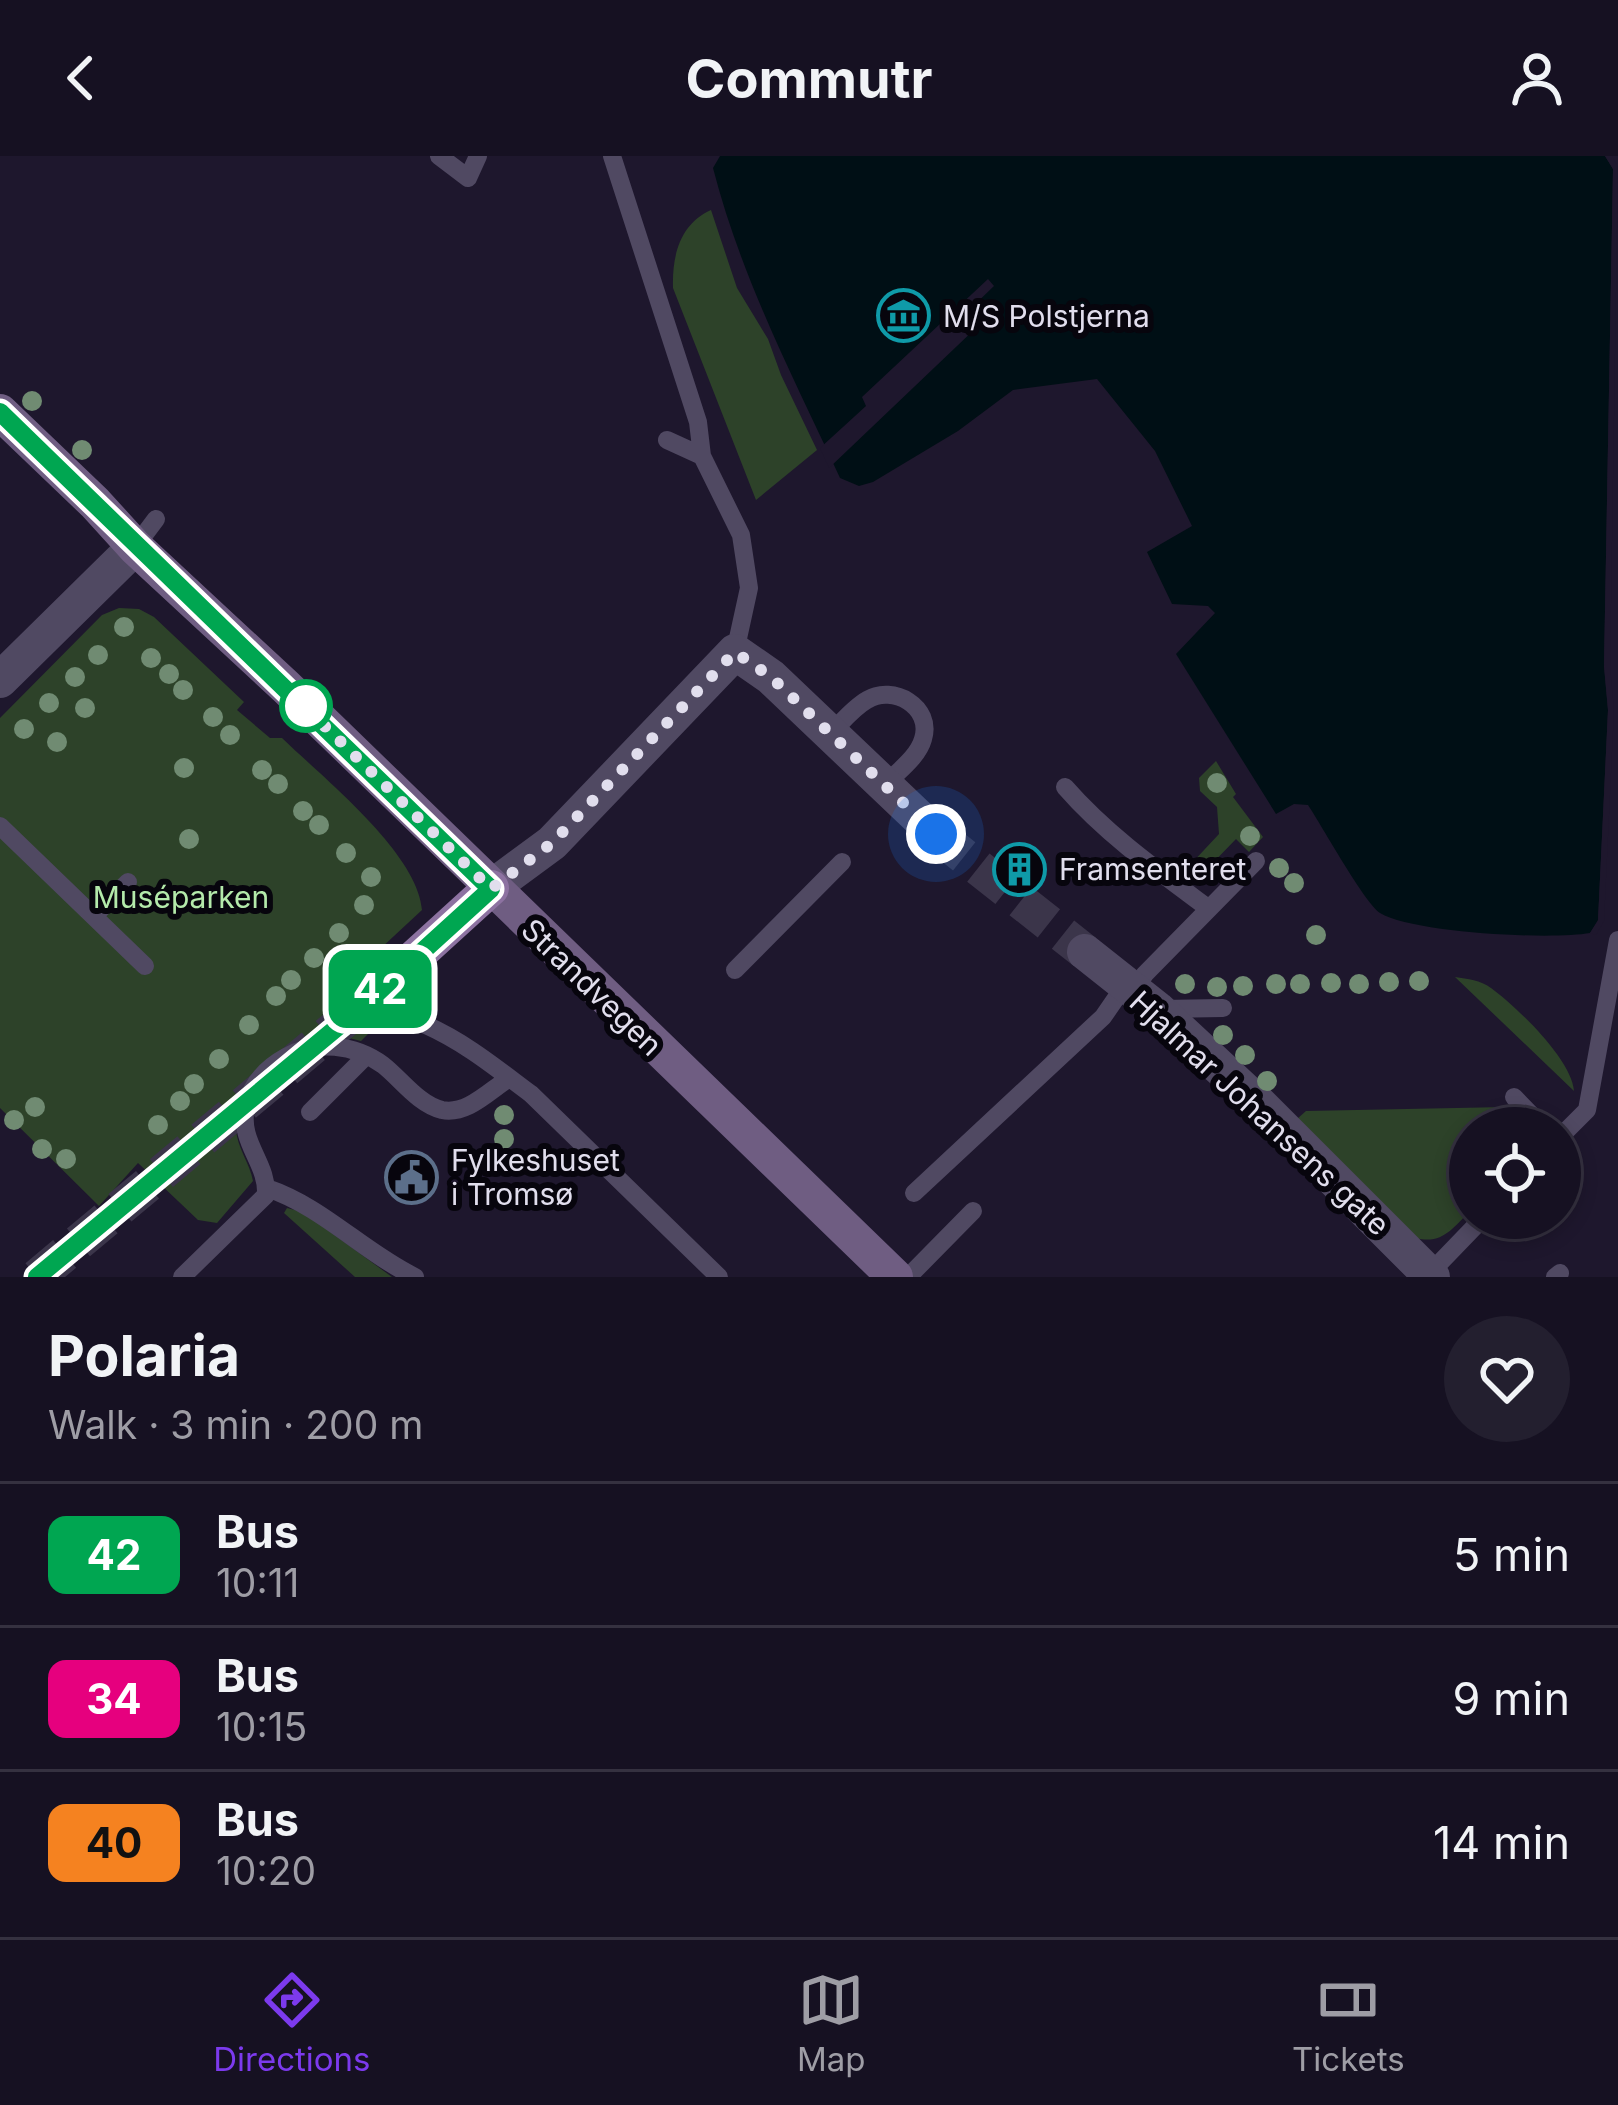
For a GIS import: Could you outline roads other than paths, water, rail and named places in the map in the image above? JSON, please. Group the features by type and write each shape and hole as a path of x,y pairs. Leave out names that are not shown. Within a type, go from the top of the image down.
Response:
{"main road":[{"path":"358,1010 491,889"}],"street":[{"name":"Strandvegen","path":"0,412 95,503 146,533 286,687 895,1277"},
{"path":"0,680 146,533"},
{"path":"491,889 552,843 735,652 771,677 936,834"},
{"name":"Hjalmar Johansens gate","path":"1085,952 1138,995 1430,1276"}],"lane":[{"path":"439,156 468,178 478,156"},
{"path":"613,156 698,422 702,456 745,548 748,588 735,652"},
{"path":"667,440 702,456"},
{"path":"831,734 860,704 877,695 900,696 916,707 924,727 921,745 886,784"},
{"path":"1065,787 1142,860 1208,908"},
{"path":"0,826 145,966"},
{"path":"914,1193 1102,1017 1138,995 1208,908 1256,861"},
{"path":"735,970 842,862"},
{"path":"94,916 128,882"},
{"path":"1581,1116 1587,1110 1618,940"},
{"path":"1138,995 1223,1008"},
{"path":"426,1025 483,1054 531,1094 719,1277"},
{"path":"415,1277 315,1209 267,1188 244,1125 245,1108 256,1082 280,1060 312,1046 366,1056 442,1110 468,1106 508,1079"},
{"path":"310,1112 366,1056"},
{"path":"1514,1097 1524,1107"},
{"path":"182,1277 261,1203 267,1188"},
{"path":"908,1277 974,1211"},
{"path":"1430,1276 1464,1239"}],"tunnel":[{"path":"936,834 1085,952"},
{"path":"37,1277 358,1009"}],"place":[{"name":"M/S Polstjerna","path":"904,316"},
{"name":"Framsenteret","path":"1020,869"},
{"name":"Fylkeshuset i Tromsø","path":"412,1177"}],"park label":[{"name":"Muséparken","path":"181,897"}]}
